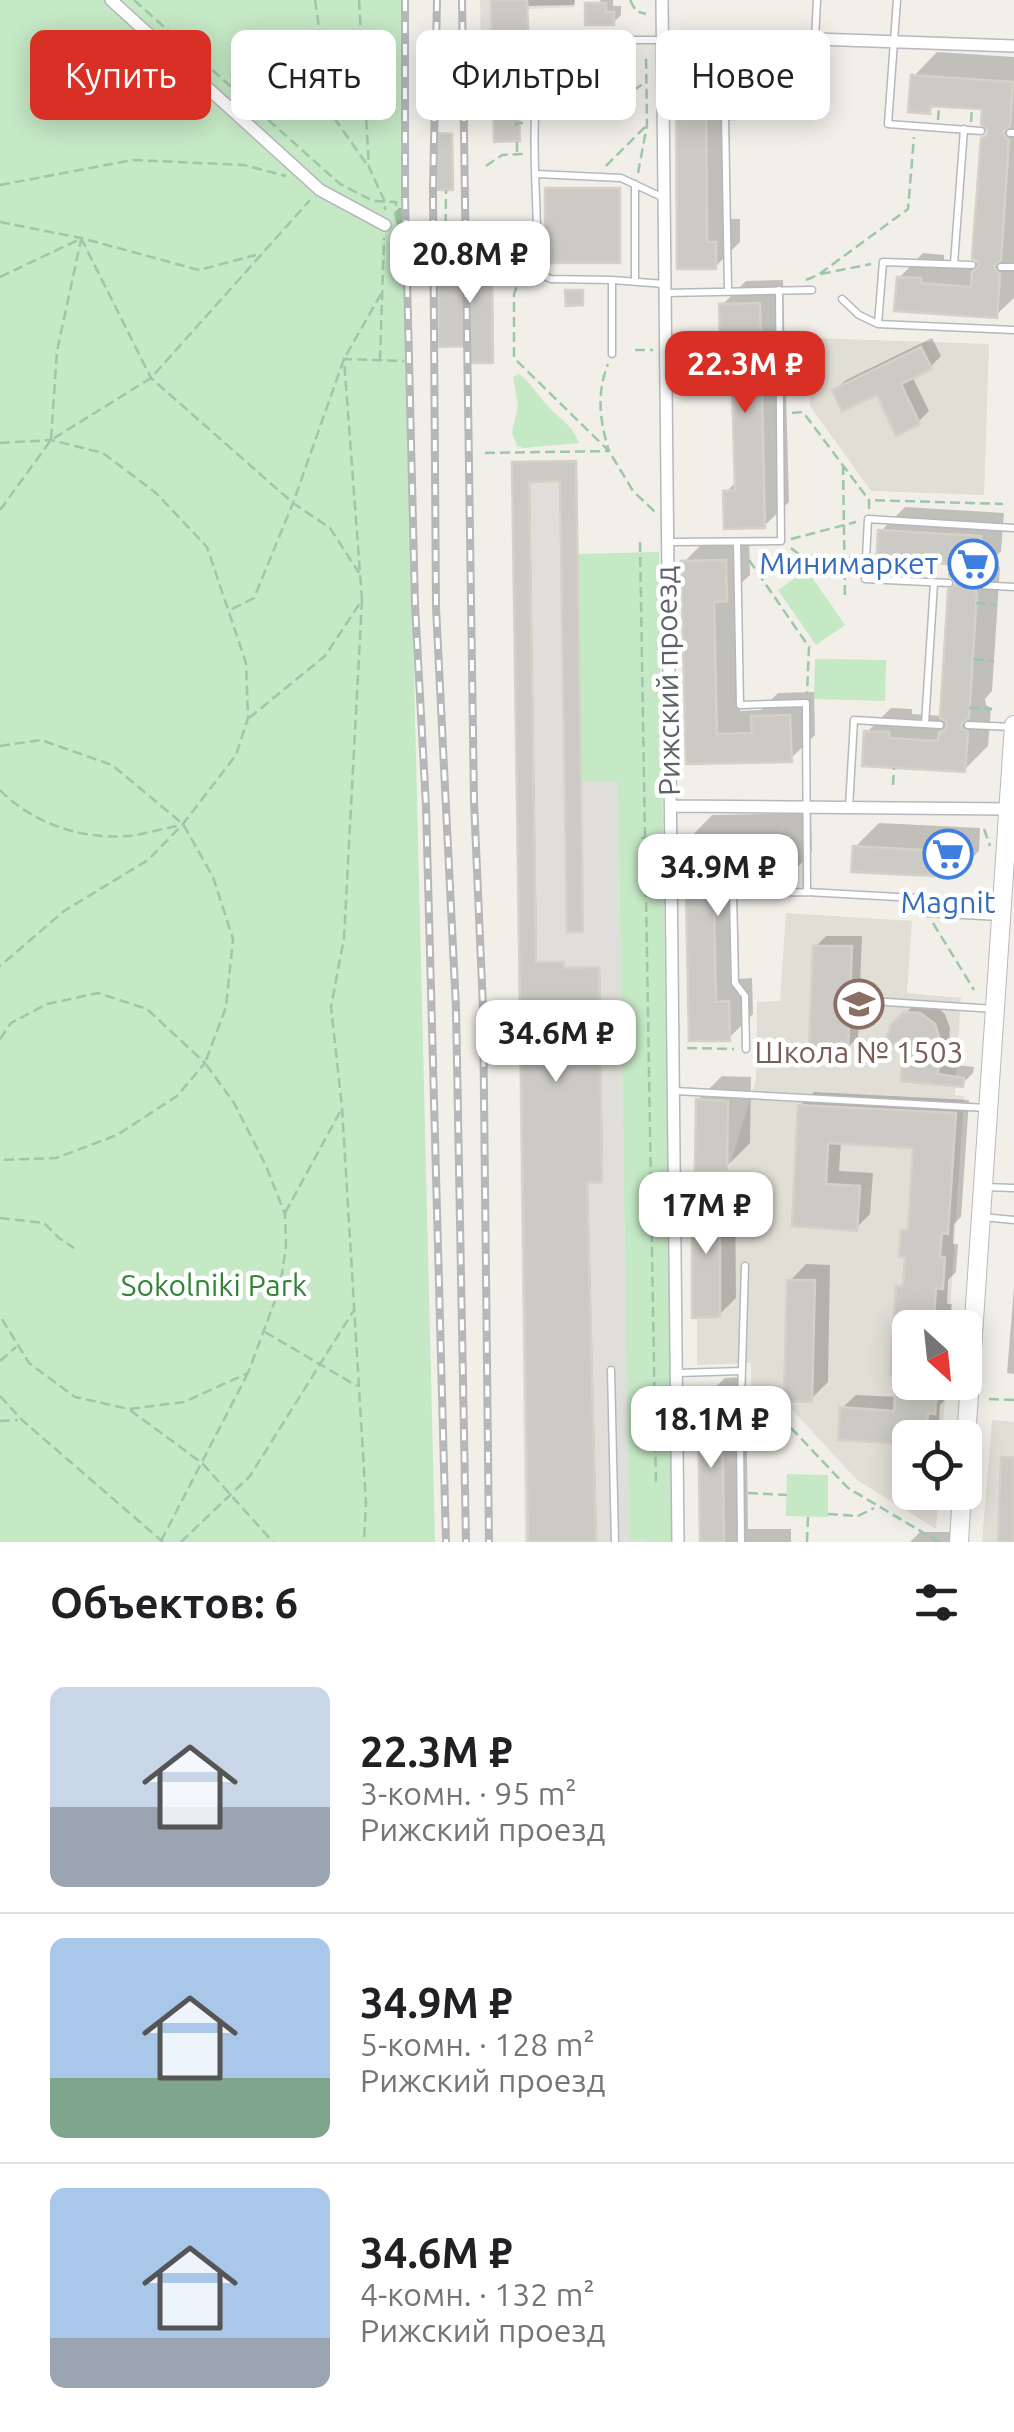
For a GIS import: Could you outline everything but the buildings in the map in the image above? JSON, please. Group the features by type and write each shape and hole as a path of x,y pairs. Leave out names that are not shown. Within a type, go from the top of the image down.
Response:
{"street":[{"path":"111,0 320,190 385,225"},
{"name":"Рижский проезд","path":"662,0 662,30"},
{"path":"830,38 1014,46"},
{"name":"Рижский проезд","path":"663,120 678,1542"},
{"path":"967,1420 1014,726"},
{"path":"670,806 1008,809"},
{"path":"959,1542 961,1510"}],"lane":[{"path":"816,30 817,0"},
{"path":"897,0 888,124 981,130"},
{"path":"535,120 538,269 542,276 635,281 665,288 812,290"},
{"path":"725,120 728,291"},
{"path":"954,264 964,129"},
{"path":"536,174 621,178 664,198"},
{"path":"635,184 635,281"},
{"path":"878,324 883,262 972,265"},
{"path":"1001,266 1014,267"},
{"path":"612,280 612,354"},
{"path":"666,542 781,541 780,290"},
{"path":"842,300 859,315 878,324 1014,330"},
{"path":"949,583 865,579 868,519 1014,528"},
{"path":"737,542 740,704 806,703 807,892"},
{"path":"925,724 934,582"},
{"path":"978,585 1014,587"},
{"path":"849,808 854,720 940,724"},
{"path":"968,726 1014,726"},
{"path":"746,1049 745,996 734,983 733,893 807,892 916,898 926,913 1001,916"},
{"path":"856,1000 995,1009"},
{"path":"674,1091 988,1108"},
{"path":"983,1186 1014,1188"},
{"path":"674,1188 706,1188"},
{"path":"980,1216 1014,1220"},
{"path":"741,1542 745,1266"},
{"path":"612,1370 614,1542"},
{"path":"676,1373 742,1371"}],"path":[{"path":"134,0 332,177 373,201 396,202 396,212"},
{"path":"315,0 332,115 369,167 385,202"},
{"path":"359,0 369,167"},
{"path":"630,0 636,11 646,14"},
{"path":"635,184 647,125 646,56"},
{"path":"636,88 646,81"},
{"path":"584,176 608,165 647,125"},
{"path":"805,280 908,209 914,126"},
{"path":"516,142 517,154"},
{"path":"486,166 502,155 536,153"},
{"path":"0,184 133,160 244,165 294,179"},
{"path":"0,510 51,440 151,378 332,177"},
{"path":"445,284 446,190"},
{"path":"0,222 81,238 199,270 260,254"},
{"path":"380,361 385,225"},
{"path":"0,278 81,238"},
{"path":"81,238 151,378 293,503 330,528 360,576"},
{"path":"51,440 57,350 81,238"},
{"path":"519,242 514,358 608,451 633,490 656,514"},
{"path":"485,243 538,242"},
{"path":"483,285 484,260 519,260"},
{"path":"508,260 508,280"},
{"path":"818,274 883,262"},
{"path":"230,610 254,598 293,503 344,359 383,291"},
{"path":"608,451 600,422 600,392 612,354"},
{"path":"344,359 404,361"},
{"path":"344,359 362,600 344,938 331,1007 342,1107 366,1503 364,1542"},
{"path":"780,413 803,412 869,500 868,519 781,541"},
{"path":"0,443 51,440 103,453 156,493 208,547 246,663 248,718 236,756 183,824 148,860 64,910 0,966"},
{"path":"485,454 608,451"},
{"path":"842,464 846,598"},
{"path":"869,500 1003,504"},
{"path":"781,541 800,555 866,559"},
{"path":"640,542 656,1485"},
{"path":"737,542 809,647 806,703"},
{"path":"248,718 325,656 362,600"},
{"path":"976,603 997,605"},
{"path":"973,659 994,661"},
{"path":"969,708 992,709"},
{"path":"0,746 40,740 112,765 183,824 214,877 234,939 226,1007 204,1062 177,1096 116,1135 56,1158 0,1160"},
{"path":"892,786 894,768"},
{"path":"0,790 34,816 75,834 132,836 183,824"},
{"path":"643,838 663,837"},
{"path":"926,913 974,990"},
{"path":"0,1039 11,1023 47,1004 98,993 147,1009 204,1062 234,1103 285,1214 286,1246 280,1287 248,1373 161,1542 0,1396"},
{"path":"683,1048 746,1049"},
{"path":"285,1214 342,1107"},
{"path":"0,1218 44,1223 74,1248"},
{"path":"181,1542 250,1476 354,1308"},
{"path":"0,1316 29,1364 75,1397 129,1408 184,1402 248,1373"},
{"path":"264,1332 359,1387"},
{"path":"0,1361 18,1346"},
{"path":"989,1399 1014,1400"},
{"path":"129,1408 202,1462 273,1542"},
{"path":"741,1408 792,1428 848,1488 939,1542"},
{"path":"0,1421 22,1420"},
{"path":"740,1493 787,1495"},
{"path":"828,1514 858,1516 877,1507"},
{"path":"807,1542 808,1516"}],"shaded area":[{"path":"480,0 575,0 575,7 527,9 528,30 481,30"},
{"path":"813,338 989,344 984,495 871,491 810,406"},
{"path":"576,461 580,781 618,782 629,1538 646,1542 525,1542 512,462"},
{"path":"786,913 912,921 907,993 961,998 955,1095 964,1096 950,1310 892,1310 892,1400 945,1400 943,1420 892,1420 892,1502 857,1480 784,1401 751,1400 751,1363 697,1365 697,1317 720,1317 720,1197 756,1080 757,1002 780,1001"},
{"path":"992,1420 1014,1422 1014,1542 982,1542"},
{"path":"905,1510 938,1510 936,1529"}],"green space":[{"name":"Sokolniki Park","path":"0,0 402,0 403,220 435,1542 0,1542"},
{"path":"519,374 579,443 517,446 512,433 518,405 513,377"},
{"path":"659,552 673,1542 629,1539 618,782 580,782 577,554"},
{"path":"807,570 845,625 816,645 778,590"},
{"path":"815,659 886,660 885,701 814,699"},
{"path":"787,1474 828,1475 828,1517 786,1516"}],"railway":[{"path":"405,0 405,196 415,605 426,806 446,1542"},
{"path":"437,0 433,191 436,607 456,1008 466,1542"},
{"path":"462,0 474,801 483,1008 489,1542"}],"place":[{"name":"Минимаркет","path":"973,564"},
{"name":"Magnit","path":"948,854"},
{"name":"Школа № 1503","path":"859,1004"}]}
